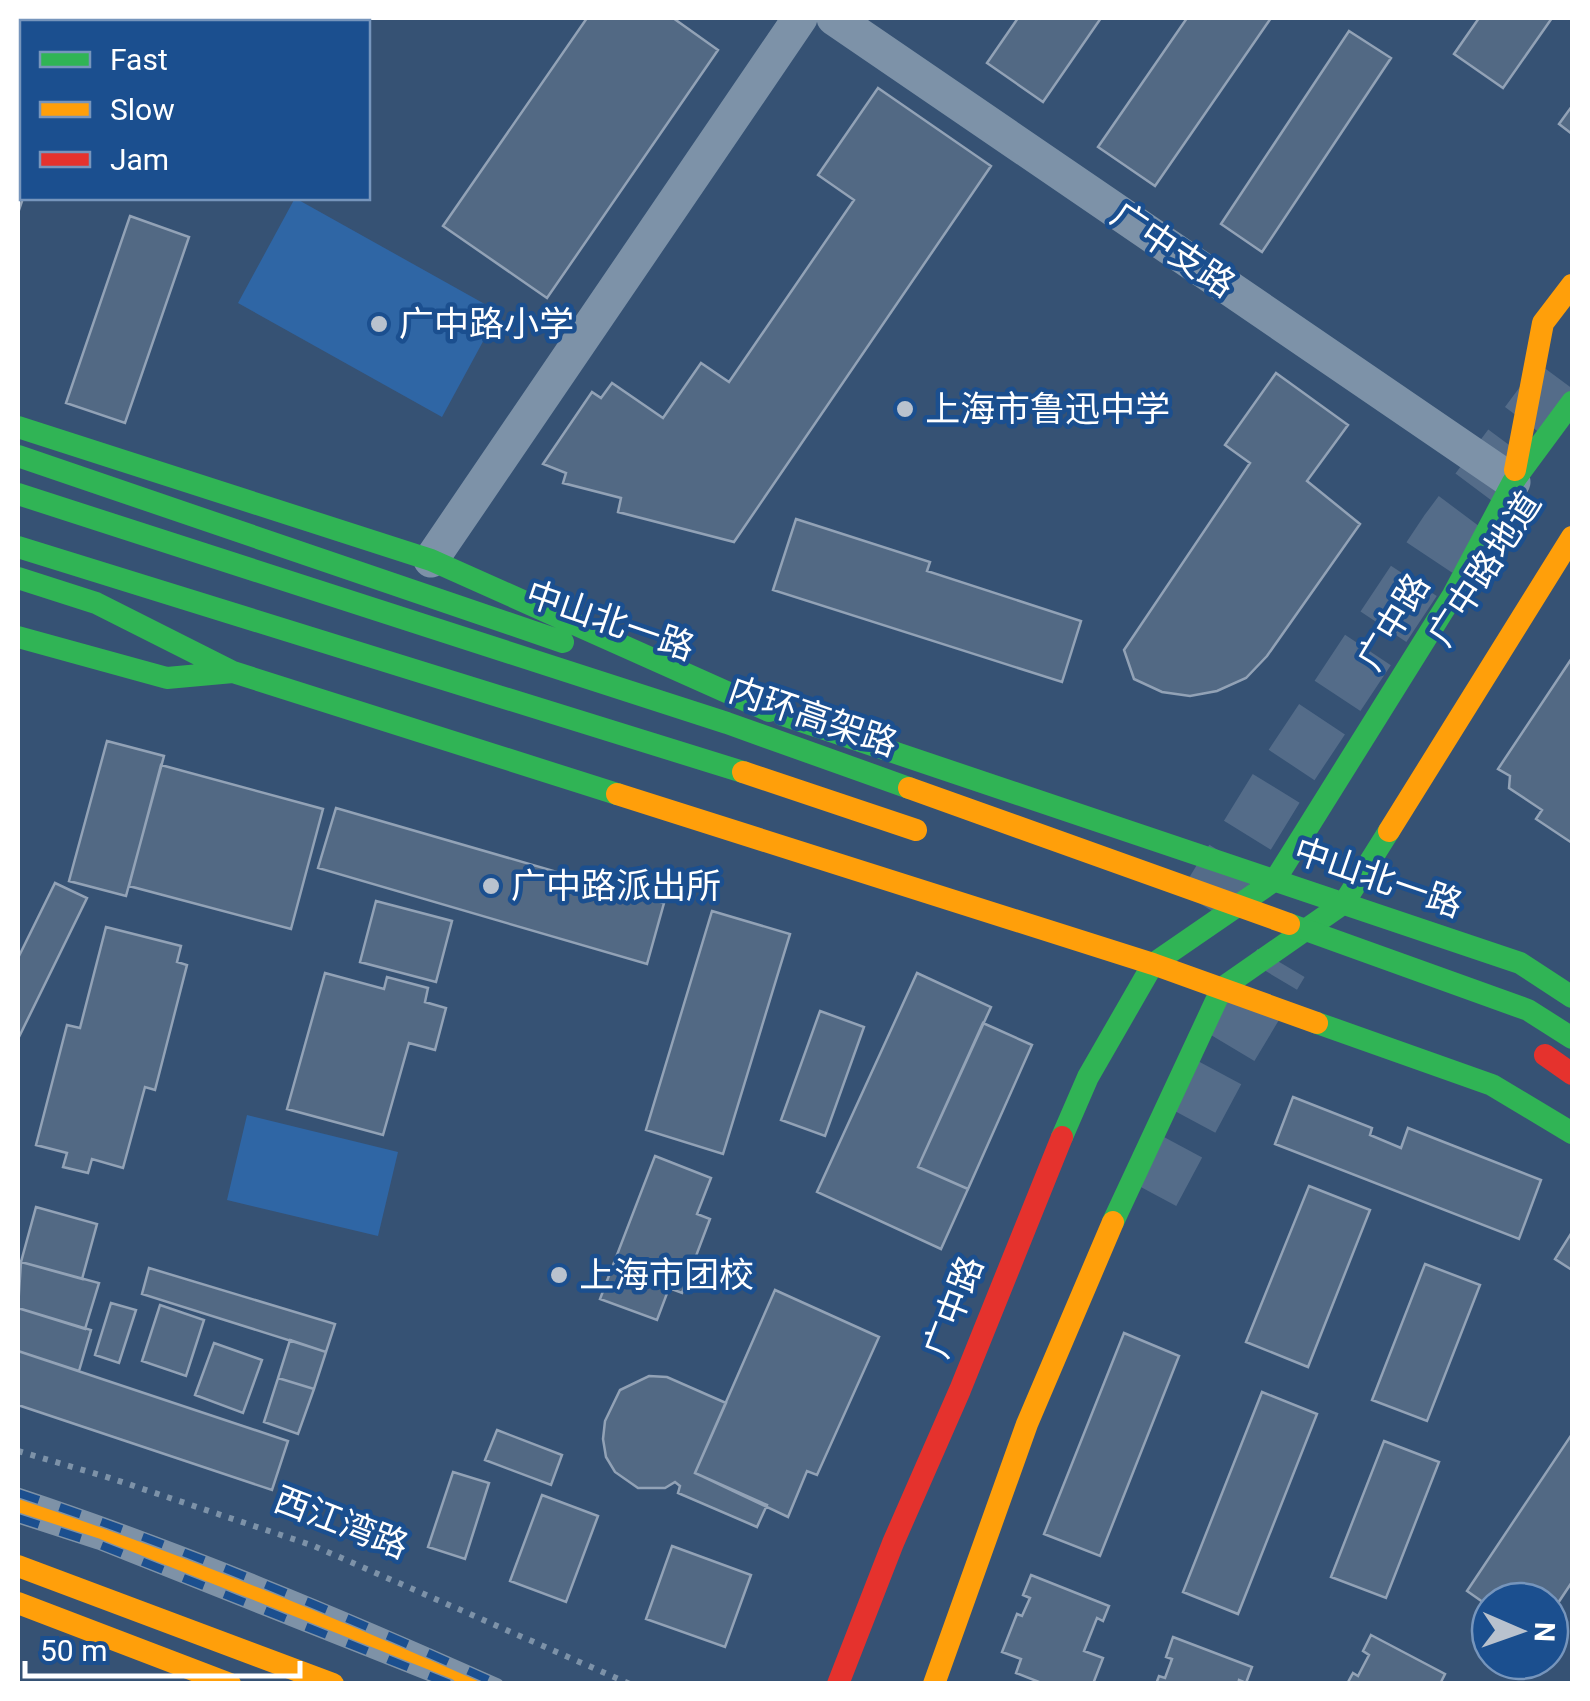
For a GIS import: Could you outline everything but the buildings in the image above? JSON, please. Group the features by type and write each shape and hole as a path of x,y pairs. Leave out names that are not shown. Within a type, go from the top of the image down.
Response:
{"main road":[{"path":"1513,482 1543,323 1572,285"},
{"name":"广中路","path":"1275,880 1452,594 1513,482 1572,402"},
{"path":"18,427 430,560 769,711"},
{"name":"中山北一路","path":"18,456 1520,963 1572,996"},
{"name":"内环高架路","path":"18,494 727,723 1528,1010 1572,1038"},
{"name":"广中路地道","path":"1507,597 1562,514"},
{"path":"934,1684 1027,1424 1121,1202 1222,988 1344,904 1572,536"},
{"name":"内环高架路","path":"18,547 727,767 932,835"},
{"path":"18,578 96,603 233,672 1222,988 1492,1086 1572,1133"},
{"path":"18,637 168,678 233,672"},
{"path":"1152,964 1275,880"},
{"path":"1174,916 1304,960"},
{"name":"广中路","path":"838,1684 893,1542 960,1390 1020,1235 1088,1077 1152,964"},
{"path":"1528,1048 1572,1074"},
{"path":"18,1506 103,1534 402,1651 474,1684"},
{"path":"18,1566 333,1684"},
{"path":"18,1603 230,1684"}],"street":[{"path":"430,560 800,18"},
{"name":"广中支路","path":"834,18 1513,482"}],"path":[{"name":"西江湾路","path":"18,1451 314,1546 630,1684"}],"shaded area":[{"path":"294,200 299,200 499,312 442,417 238,303"},
{"path":"247,1115 398,1152 378,1236 227,1200"}],"tunnel":[{"path":"1204,906 1277,787 1447,531 1572,363"},
{"path":"1152,1193 1223,1060 1281,963"}],"railway":[{"path":"18,1493 260,1582 498,1684"},
{"path":"18,1518 98,1544 450,1684"}],"traffic: fast":[{"path":"1062,1137 1088,1077 1153,964 1275,880 1453,595 1513,482 1572,402"},
{"path":"18,427 431,560 769,711"},
{"path":"18,456 563,642"},
{"path":"18,494 727,723 909,788"},
{"path":"18,547 743,772"},
{"path":"18,578 96,603 233,672"},
{"path":"18,637 167,678 233,672 617,794"},
{"path":"783,715 1520,963 1572,997"},
{"path":"1113,1222 1222,988 1344,903 1389,831"},
{"path":"1289,924 1528,1010 1572,1038"},
{"path":"1317,1023 1492,1085 1572,1133"}],"traffic: slow":[{"path":"1515,470 1543,323 1572,285"},
{"path":"1389,831 1572,537"},
{"path":"743,772 916,830"},
{"path":"909,788 1289,924"},
{"path":"617,794 1153,964 1317,1023"},
{"path":"934,1684 1027,1424 1113,1222"},
{"path":"18,1506 248,1588 474,1684"},
{"path":"18,1566 333,1684"},
{"path":"18,1603 230,1684"}],"traffic: jam":[{"path":"1545,1055 1572,1074"},
{"path":"838,1684 1062,1137"}],"place":[{"name":"广中路小学","path":"379,324"},
{"name":"上海市鲁迅中学","path":"905,409"},
{"name":"广中路派出所","path":"491,886"},
{"name":"上海市团校","path":"559,1275"}]}
